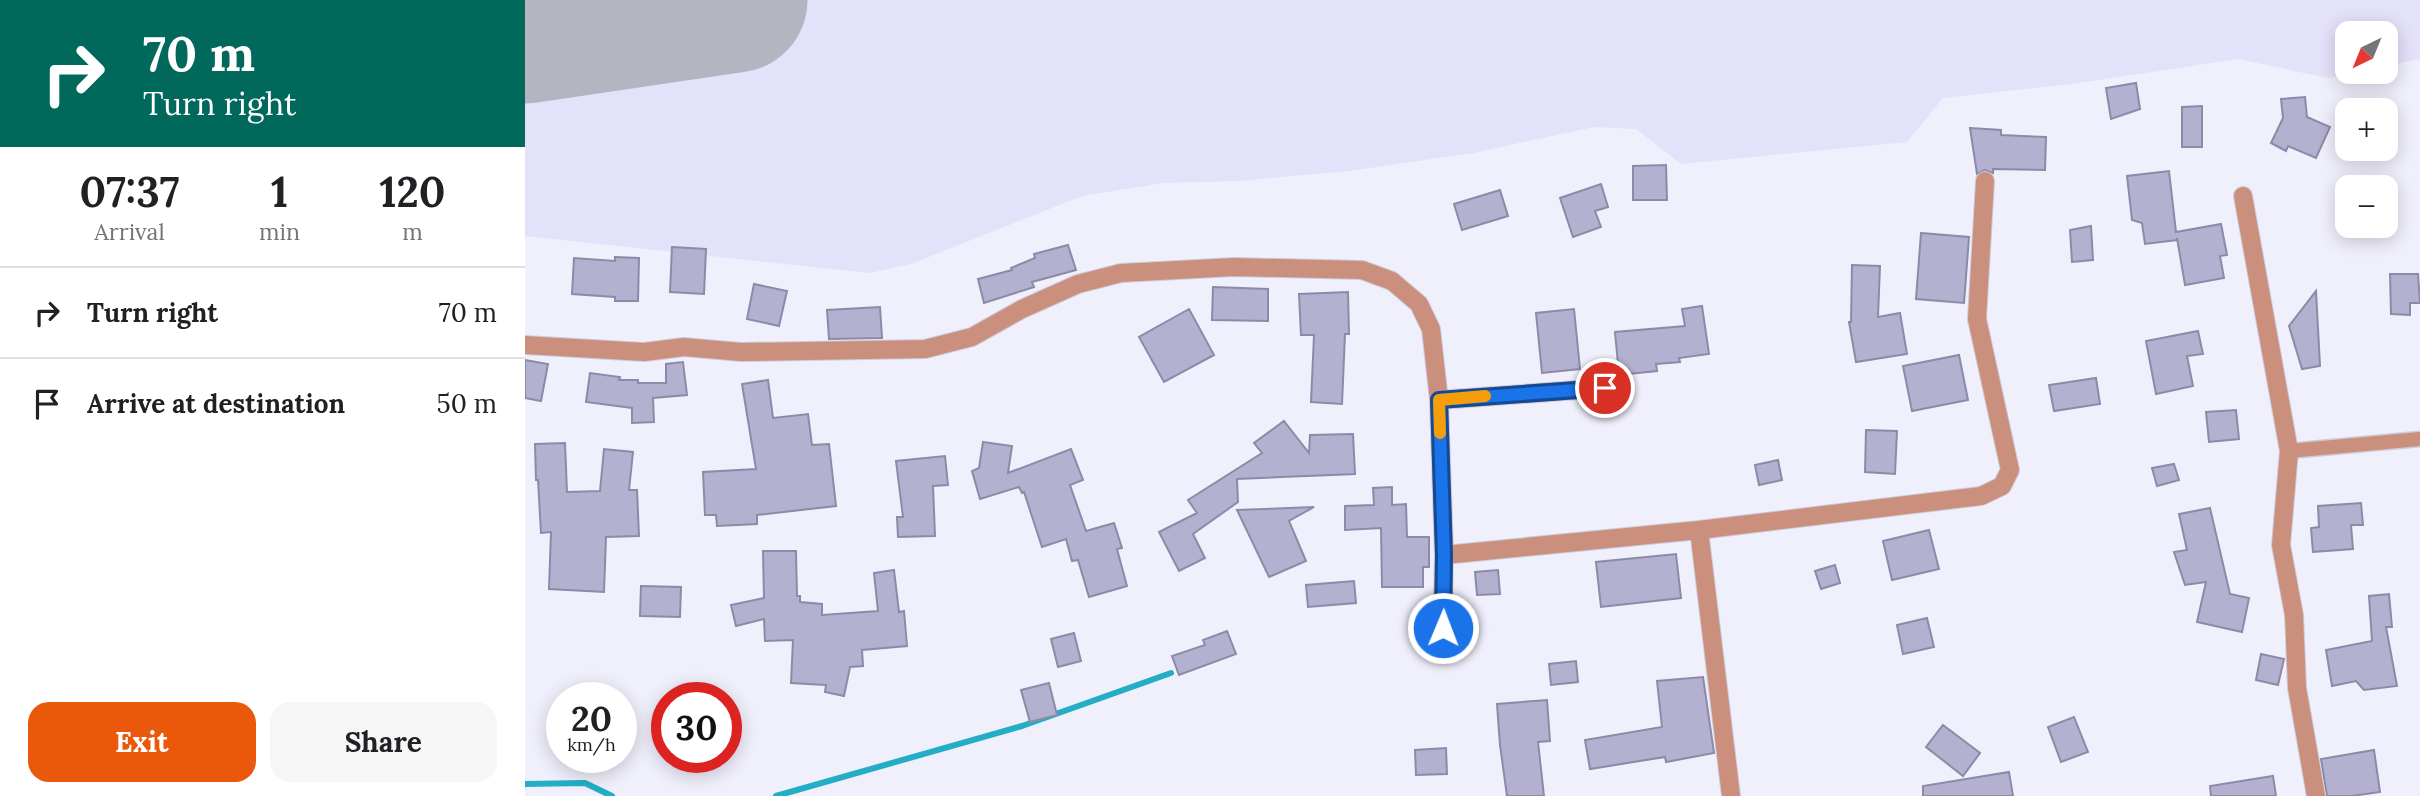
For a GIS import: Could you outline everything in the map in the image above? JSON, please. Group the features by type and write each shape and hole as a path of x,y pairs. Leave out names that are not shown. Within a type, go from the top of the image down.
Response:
{"street":[{"path":"1444,555 1699,530 1981,496 2002,486 2010,470 1977,319 1985,181"},
{"path":"2243,196 2290,451 2281,545 2294,615 2297,688 2316,796"},
{"path":"525,345 644,352 684,347 741,352 925,349 972,337 1022,309 1078,284 1121,273 1234,267 1362,270 1392,281 1419,304 1431,329 1439,400 1444,555 1443,652"},
{"path":"1439,400 1605,388"},
{"path":"2290,451 2420,439"},
{"path":"1699,530 1731,796"}],"shaded area":[{"path":"525,0 2420,0 2420,59 2398,63 2398,21 2335,21 2335,77 2328,78 2238,59 2072,84 1943,98 1907,142 1681,164 1636,129 1594,127 1473,153 1349,171 1237,181 1163,183 1082,196 911,264 870,273 525,236"}],"building":[{"path":"2136,83 2140,109 2111,119 2106,88"},
{"path":"2305,97 2307,117 2330,127 2316,158 2288,146 2286,151 2271,143 2283,118 2281,99"},
{"path":"2202,106 2202,147 2182,147 2182,107"},
{"path":"1970,128 2001,130 2001,135 2046,137 2045,170 1993,169 1993,173 1985,170 1977,174"},
{"path":"1666,165 1667,200 1633,200 1633,166"},
{"path":"2169,171 2176,232 2221,224 2227,255 2220,256 2224,278 2185,285 2177,238 2145,244 2142,223 2132,220 2127,176"},
{"path":"1601,184 1608,207 1595,211 1601,227 1573,237 1560,198"},
{"path":"1500,190 1508,216 1462,230 1454,204"},
{"path":"2091,226 2093,260 2072,262 2070,230"},
{"path":"1921,233 1969,237 1964,303 1916,299"},
{"path":"1068,245 1076,270 1032,282 1034,287 984,303 978,279 1012,270 1011,268 1035,258 1034,254"},
{"path":"672,247 706,249 704,294 670,292"},
{"path":"615,257 639,258 638,301 615,301 615,297 572,294 574,258 615,261"},
{"path":"1852,265 1880,266 1878,317 1900,313 1907,354 1856,362 1849,322"},
{"path":"2390,274 2418,274 2420,303 2410,303 2410,315 2391,314"},
{"path":"754,284 787,291 779,326 747,319"},
{"path":"1213,287 1268,289 1268,321 1212,320"},
{"path":"2316,291 2320,366 2302,369 2289,326"},
{"path":"1348,292 1349,334 1345,334 1342,404 1311,402 1314,335 1301,335 1299,294"},
{"path":"1702,306 1709,354 1679,358 1680,362 1656,364 1657,371 1619,375 1615,332 1685,326 1682,309"},
{"path":"880,307 882,338 829,339 827,310"},
{"path":"1189,309 1214,355 1164,382 1139,337"},
{"path":"1574,309 1580,369 1542,373 1536,313"},
{"path":"2198,331 2203,354 2187,356 2193,386 2156,394 2146,341"},
{"path":"1959,355 1968,400 1912,411 1903,366"},
{"path":"525,360 548,364 541,401 525,398"},
{"path":"683,362 687,395 653,398 654,422 632,423 632,408 586,402 590,373 620,377 619,380 638,380 638,383 666,383 666,364"},
{"path":"2096,378 2100,404 2054,411 2049,385"},
{"path":"768,380 773,418 808,414 812,445 829,444 836,506 757,515 757,524 717,526 716,515 705,515 703,472 756,469 742,384"},
{"path":"2236,410 2239,439 2209,442 2206,412"},
{"path":"1284,421 1309,453 1310,435 1353,434 1355,474 1237,479 1238,502 1193,534 1205,558 1179,571 1159,532 1197,513 1188,500 1262,453 1254,443"},
{"path":"1866,430 1897,431 1895,474 1865,472"},
{"path":"983,442 1012,446 1008,473 1071,449 1083,480 1070,485 1086,531 1114,523 1122,548 1117,549 1127,586 1089,597 1078,560 1072,561 1066,539 1042,547 1024,492 1022,493 1019,487 980,499 972,471 979,468"},
{"path":"565,443 567,492 600,491 604,449 633,452 629,490 637,490 639,536 606,537 604,592 549,589 551,532 541,533 535,444"},
{"path":"945,456 948,485 933,486 935,536 898,537 897,517 903,517 896,461"},
{"path":"1778,460 1782,480 1759,485 1755,465"},
{"path":"2174,464 2179,480 2157,486 2152,468"},
{"path":"1392,487 1392,505 1406,504 1407,537 1429,537 1429,567 1423,567 1423,587 1382,587 1381,528 1345,530 1345,506 1374,505 1373,488"},
{"path":"2361,503 2363,525 2351,525 2353,549 2313,552 2311,528 2319,527 2318,506"},
{"path":"1314,507 1289,521 1306,561 1269,577 1237,510"},
{"path":"2210,508 2230,594 2249,598 2242,632 2197,622 2206,582 2185,585 2174,552 2187,550 2179,514"},
{"path":"1929,530 1939,569 1892,580 1883,541"},
{"path":"763,551 796,551 797,596 800,596 800,602 822,604 822,615 878,611 874,573 894,570 899,612 904,611 907,646 862,650 863,666 850,667 844,696 825,692 826,685 791,683 793,640 765,641 764,619 736,626 731,605 764,598"},
{"path":"1676,554 1681,598 1601,607 1596,562"},
{"path":"1835,565 1840,583 1821,589 1815,571"},
{"path":"1498,570 1500,594 1477,595 1475,572"},
{"path":"1354,581 1356,603 1308,607 1306,585"},
{"path":"641,586 681,587 680,617 640,616"},
{"path":"2389,594 2392,627 2386,627 2397,686 2364,690 2356,681 2332,686 2326,650 2372,641 2369,596"},
{"path":"1927,618 1934,647 1903,654 1897,625"},
{"path":"1227,631 1236,654 1179,675 1172,656 1205,645 1203,640"},
{"path":"1074,633 1081,661 1058,667 1051,639"},
{"path":"2261,654 2284,659 2278,685 2256,680"},
{"path":"1576,661 1578,682 1551,685 1549,664"},
{"path":"1703,677 1714,753 1666,762 1665,757 1590,769 1585,740 1662,727 1657,681"},
{"path":"1049,683 1057,715 1030,722 1021,690"},
{"path":"1547,700 1550,741 1538,742 1544,796 1507,796 1497,704"},
{"path":"2074,717 2088,752 2061,762 2048,727"},
{"path":"1943,725 1980,753 1963,776 1926,747"},
{"path":"1446,748 1447,774 1416,775 1415,750"},
{"path":"2374,750 2380,792 2327,796 2321,759"},
{"path":"2009,772 2013,796 1923,796 1923,786"},
{"path":"2273,776 2276,796 2211,796 2210,786"}],"waterway":[{"path":"776,796 1022,726 1171,673"},
{"path":"525,784 585,783 612,796"}],"runway":[{"path":"525,31 735,0"}],"slow traffic":[{"path":"1440,433 1439,400 1485,396"}],"route":[{"path":"1443,628 1444,555 1439,400 1605,388"}]}
